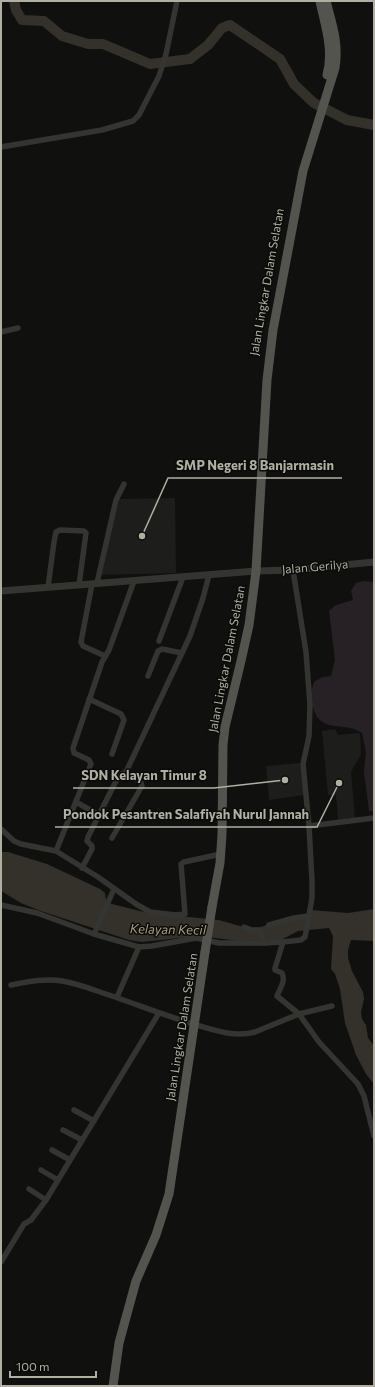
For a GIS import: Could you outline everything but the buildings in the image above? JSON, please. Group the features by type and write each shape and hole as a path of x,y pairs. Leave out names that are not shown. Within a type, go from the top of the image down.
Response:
{"main road":[{"name":"Jalan Lingkar Dalam Selatan","path":"320,1 330,47 330,67 324,99"},
{"name":"Jalan Lingkar Dalam Selatan","path":"113,1386 119,1343 134,1289 156,1235 169,1194 220,854 223,812 224,727 241,661 256,571 267,380 273,330 303,171 318,115 335,68 337,57 337,43 326,1"}],"street":[{"path":"1,147 102,130 132,121 139,116 158,76 166,54 177,1"},
{"path":"1,332 18,328"},
{"path":"105,656 83,646 81,642 116,500 124,484"},
{"path":"48,587 56,532 60,530 84,531 86,533 79,585"},
{"name":"Jalan Gerilya","path":"1,591 256,571 293,570 374,562"},
{"path":"1,906 37,913 139,947 196,938 219,943 264,943 283,942 303,939 305,937 309,916 312,881 309,826 303,764 309,736 310,722 308,674 293,570"},
{"path":"82,868 92,847 87,841 88,837 121,774 126,772 190,636 209,575"},
{"path":"159,641 182,577"},
{"path":"56,851 91,764 89,760 72,751 102,662 109,650 134,580"},
{"path":"148,676 158,651 162,649 182,653"},
{"path":"89,699 121,714 123,717 124,720 112,754"},
{"path":"112,838 142,786 142,783 126,772"},
{"path":"76,802 99,815"},
{"path":"309,826 374,818"},
{"path":"1,829 14,841 21,844 56,851 150,912 186,914 181,864 220,854"},
{"path":"94,933 114,889"},
{"path":"269,925 294,918 309,916"},
{"path":"244,927 252,930 260,930 264,943"},
{"path":"283,942 275,968 275,970 282,973 284,978 277,996 300,1014 329,1054 358,1084 364,1096 374,1136"},
{"path":"117,997 139,947"},
{"path":"11,985 41,980 61,980 117,997 159,1013 230,1034 249,1034 300,1014 332,1006"},
{"path":"1,1262 24,1224 30,1220 46,1200 159,1013"},
{"path":"74,1110 94,1121"},
{"path":"64,1130 82,1140"},
{"path":"52,1150 70,1160"},
{"path":"41,1170 58,1180"},
{"path":"29,1189 46,1200"}],"shaded area":[{"path":"175,498 176,573 99,575 117,499"},
{"path":"364,581 373,582 374,584 374,811 369,811 364,772 366,752 362,733 354,729 324,723 316,714 313,707 312,698 312,688 314,682 322,677 331,676 335,660 329,611 336,605 353,600 351,591 356,583"},
{"path":"335,729 338,735 360,733 361,754 351,772 355,818 338,820 336,795 328,795 322,731"},
{"path":"300,763 304,795 269,800 266,766"}],"water":[{"name":"Kelayan Kecil","path":"1,852 8,852 47,864 100,889 105,893 106,900 112,904 148,913 219,920 250,929 258,928 290,917 305,916 311,910 348,913 374,909 374,941 351,940 348,950 348,958 352,971 363,992 364,999 361,1012 362,1019 366,1025 368,1038 374,1046 374,1084 366,1074 356,1055 345,1023 340,989 335,974 331,969 333,936 329,928 298,931 281,940 240,941 199,936 142,942 129,940 38,910 21,903 1,891"}],"waterway":[{"path":"14,1 16,10 22,20 44,21 62,36 88,44 103,44 150,64 190,59 208,45 222,28 230,25 280,59 294,84 314,103 347,120 374,125"}],"place":[{"name":"SMP Negeri 8 Banjarmasin","path":"142,536"},
{"name":"SDN Kelayan Timur 8","path":"285,780"},
{"name":"Pondok Pesantren Salafiyah Nurul Jannah","path":"339,783"}]}
